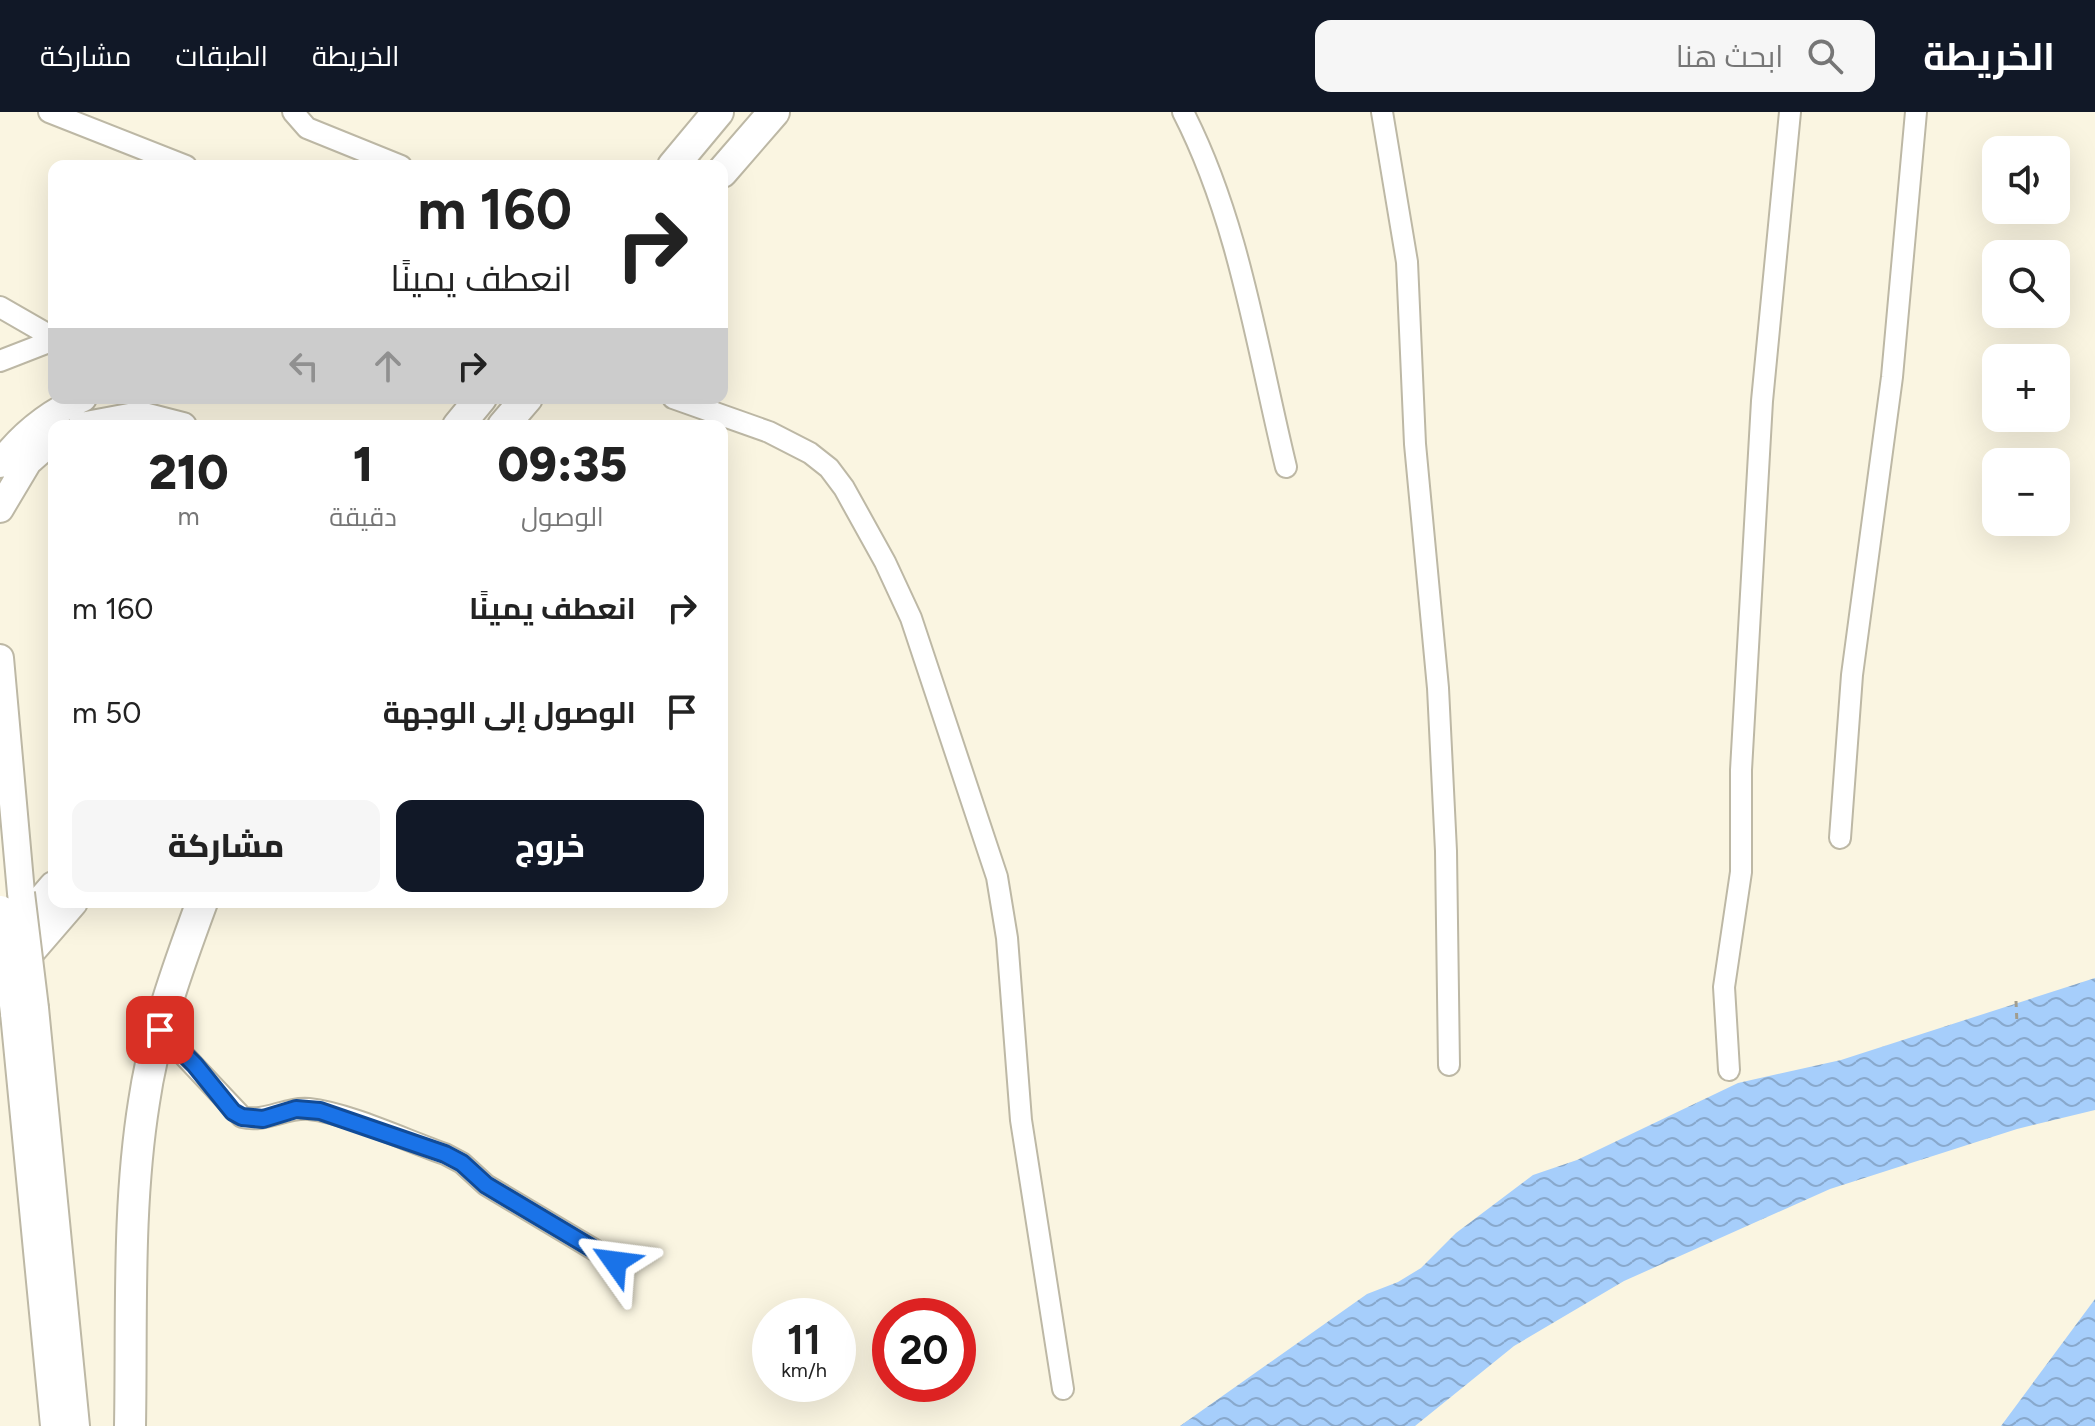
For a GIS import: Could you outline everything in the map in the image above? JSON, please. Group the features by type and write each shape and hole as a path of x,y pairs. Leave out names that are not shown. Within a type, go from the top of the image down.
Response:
{"highway":[{"path":"678,160 718,112"},
{"path":"728,165 774,112"},
{"path":"463,420 476,404"},
{"path":"508,420 522,404"},
{"path":"0,949 48,894"},
{"path":"0,984 67,908"},
{"path":"130,1426 135,1176 144,1101 160,1030 200,908"}],"main road":[{"path":"0,464 46,417 71,404"},
{"path":"113,420 140,415 160,420"},
{"path":"0,509 28,462 48,444"},
{"path":"0,658 8,900 76,1426"},
{"path":"24,1010 54,1426"}],"street":[{"path":"49,112 171,160"},
{"path":"293,112 307,128 386,160"},
{"path":"1183,112 1208,166 1230,232 1286,467"},
{"path":"1382,112 1407,262 1415,444 1438,688 1446,851 1449,1065"},
{"path":"1729,1070 1724,987 1741,872 1741,770 1762,401 1790,112"},
{"path":"1840,838 1852,675 1892,377 1916,112"},
{"path":"0,307 48,335"},
{"path":"0,361 48,341"},
{"path":"690,404 769,432 810,453 829,468 844,488 885,562 922,647 980,817 1000,892 1007,938 1021,1120 1063,1389"},
{"path":"160,1030 195,1065 233,1112 242,1117 263,1119 296,1109 320,1111 445,1154 462,1163 486,1185 615,1262"}],"path":[{"path":"2016,1001 2017,1024"}],"water":[{"path":"2095,978 2095,1110 2017,1129 1830,1189 1624,1281 1514,1346 1415,1426 1180,1426 1367,1294 1398,1282 1421,1268 1456,1233 1533,1175 1577,1160 1738,1083 1841,1060"},
{"path":"2095,1299 2095,1426 2001,1426"}],"route":[{"path":"160,1030 195,1065 233,1112 242,1117 263,1119 296,1109 320,1111 445,1154 462,1163 486,1185 615,1262"}]}
